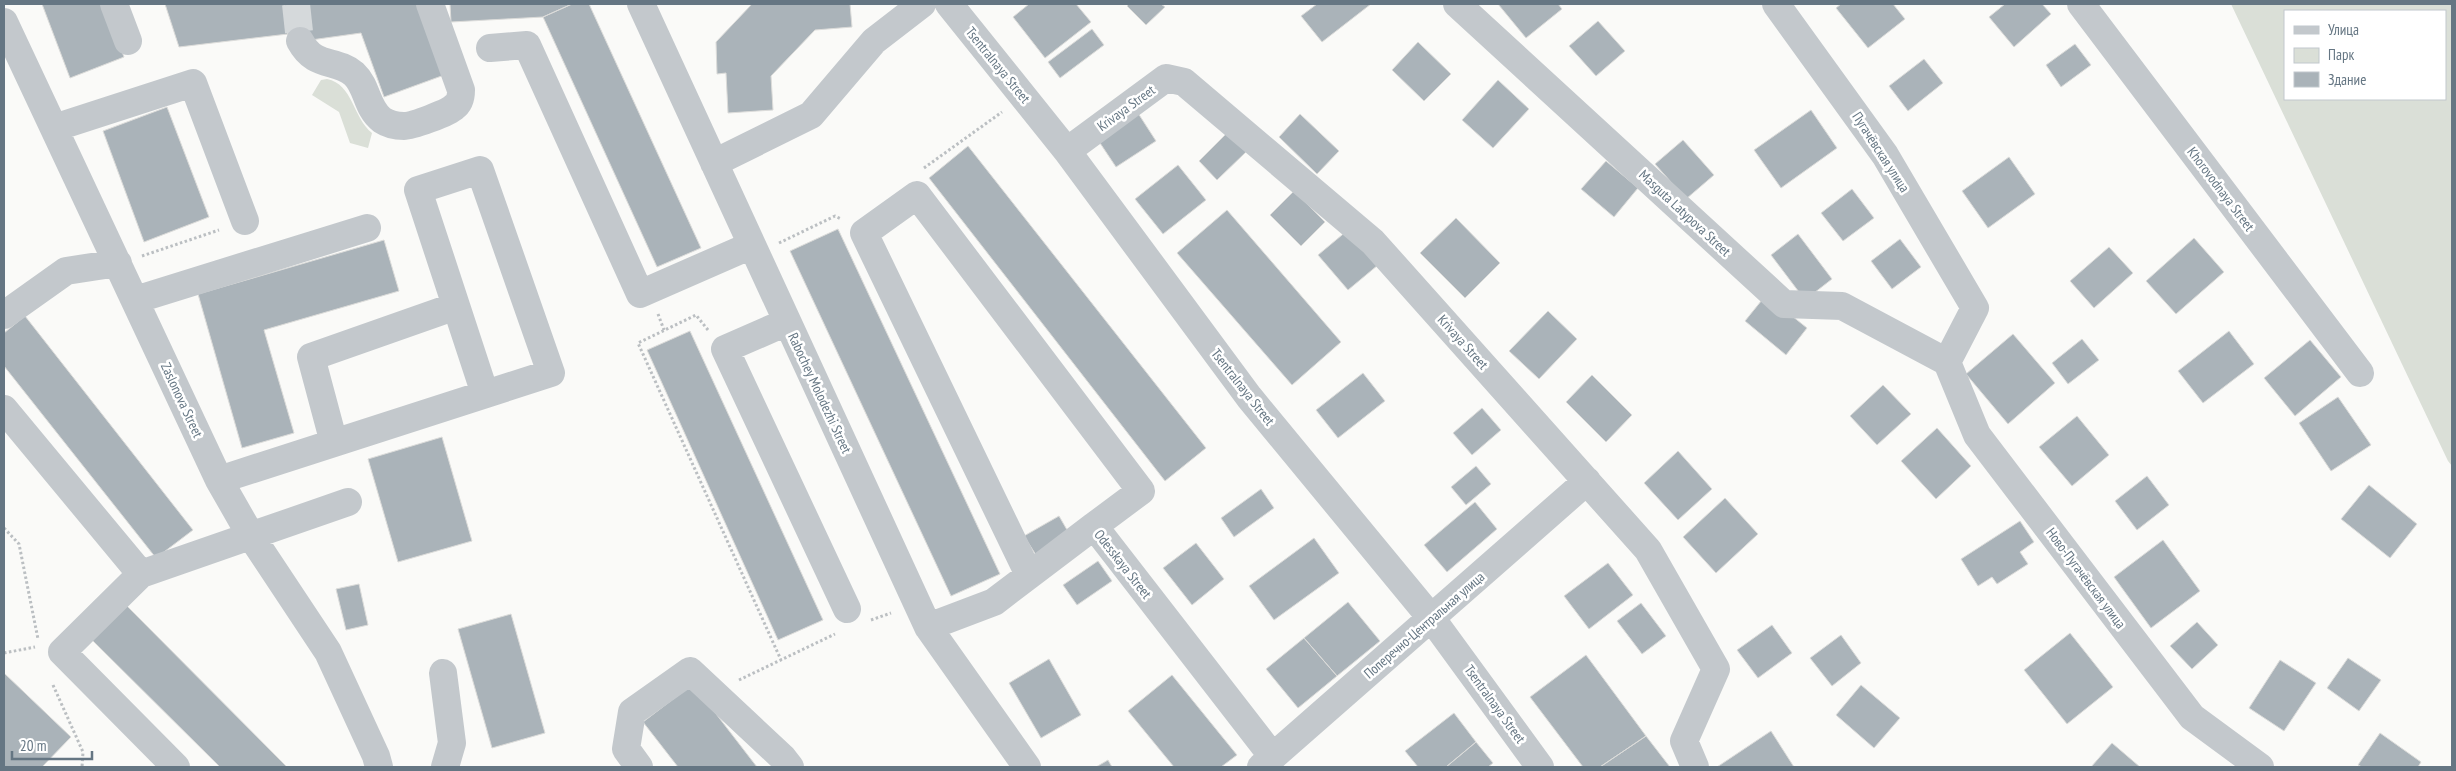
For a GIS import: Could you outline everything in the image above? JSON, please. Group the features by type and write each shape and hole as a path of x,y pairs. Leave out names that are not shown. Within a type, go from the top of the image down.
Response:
{"street":[{"path":"114,4 128,41"},
{"path":"300,41 308,54 316,60 344,68 354,75 362,86 372,109 382,120 394,125 405,126 451,110 460,98 461,90 430,4"},
{"name":"Rabochey Molodezhi Street","path":"641,4 928,627 1026,767"},
{"path":"714,163 811,115 874,41 922,4"},
{"name":"Tsentralnaya Street","path":"949,4 1067,151 1249,397 1432,619 1540,767"},
{"name":"Masguta Latypova Street","path":"1456,4 1784,304 1842,306 1947,362"},
{"name":"Пугачёвская улица","path":"1776,4 1885,154 1975,308 1947,362"},
{"name":"Khorovodnaya Street","path":"2081,4 2360,373"},
{"name":"Zaslonova Street","path":"4,22 219,480 251,536 328,652 384,763"},
{"path":"490,48 527,45 640,294 754,250"},
{"name":"Krivaya Street","path":"1067,151 1166,78 1184,82 1373,242 1648,550 1716,669 1684,741 1695,767"},
{"path":"54,128 193,83 245,221"},
{"path":"219,480 551,373 480,170 418,190 485,394"},
{"path":"1030,575 864,233 917,195 1141,491 1094,526"},
{"path":"134,300 367,228"},
{"path":"4,315 66,271 118,263"},
{"path":"334,443 311,357 456,306"},
{"path":"787,322 725,349 847,610"},
{"name":"Ново-Пугачёвская улица","path":"1947,362 1977,435 2192,717 2260,767"},
{"path":"4,409 141,574"},
{"name":"Поперечно-Центральная улица","path":"1267,762 1587,481"},
{"path":"176,767 62,652 141,574 348,502"},
{"name":"Odesskaya Street","path":"928,627 994,602 1094,526 1267,762"},
{"path":"639,767 626,750 632,712 690,670 783,758 790,767"},
{"path":"443,673 452,743 444,767"}],"path":[{"path":"917,195 921,170 1023,96"},
{"path":"754,250 836,216 864,233"},
{"path":"118,263 245,221"},
{"path":"725,349 696,315 638,343 780,660"},
{"path":"4,653 40,646"}],"green space":[{"path":"2231,4 2452,4 2452,466 2448,461"},
{"path":"327,79 336,82 348,94 361,119 372,133 368,148 350,143 339,112 312,95 321,80"}],"building":[{"path":"42,4 104,4 124,57 70,78"},
{"path":"165,4 284,4 288,34 179,47"},
{"path":"284,4 422,4 447,74 384,97 361,33 289,43"},
{"path":"450,4 572,4 543,17 451,22"},
{"path":"572,4 589,4 701,248 657,267 543,17"},
{"path":"752,4 850,4 852,27 815,30 771,76 773,110 728,113 726,73 717,74 716,42"},
{"path":"1029,4 1076,4 1091,22 1045,58 1013,17"},
{"path":"1129,4 1161,4 1165,7 1146,25 1127,6"},
{"path":"1317,4 1371,4 1322,42 1301,16"},
{"path":"1498,4 1558,4 1562,9 1526,38"},
{"path":"1841,4 1893,4 1905,19 1868,48 1836,8"},
{"path":"2005,4 2042,4 2051,14 2014,47 1989,17"},
{"path":"1598,21 1625,51 1596,76 1569,46"},
{"path":"1092,29 1104,45 1060,78 1048,62"},
{"path":"1418,42 1451,74 1424,101 1392,70"},
{"path":"2075,44 2091,65 2061,87 2046,65"},
{"path":"1924,59 1943,83 1908,111 1889,86"},
{"path":"1498,80 1529,109 1493,148 1462,120"},
{"path":"167,107 209,217 144,242 103,131"},
{"path":"1136,110 1156,141 1116,167 1096,137"},
{"path":"1811,110 1837,148 1781,188 1754,150"},
{"path":"1300,114 1339,151 1317,174 1279,137"},
{"path":"1227,133 1246,152 1217,180 1199,161"},
{"path":"1683,140 1714,175 1686,199 1655,164"},
{"path":"968,146 1206,448 1165,481 929,178"},
{"path":"2009,157 2035,194 1988,228 1962,191"},
{"path":"1606,161 1638,188 1614,217 1581,189"},
{"path":"1178,165 1206,200 1163,234 1135,199"},
{"path":"1852,189 1874,218 1843,241 1821,213"},
{"path":"1294,191 1325,222 1301,246 1270,215"},
{"path":"1227,210 1341,342 1292,385 1177,253"},
{"path":"1456,218 1500,263 1465,298 1420,253"},
{"path":"838,229 1000,574 951,596 790,251"},
{"path":"1348,230 1378,265 1348,290 1318,255"},
{"path":"1798,234 1832,279 1805,300 1771,255"},
{"path":"2194,238 2224,272 2176,314 2146,281"},
{"path":"1900,239 1921,267 1892,289 1871,261"},
{"path":"384,240 399,291 264,330 294,433 242,448 198,294"},
{"path":"2109,247 2133,273 2094,308 2070,281"},
{"path":"1766,295 1807,328 1786,355 1745,321"},
{"path":"1548,311 1577,339 1539,379 1509,351"},
{"path":"25,316 193,530 156,558 4,366 4,333"},
{"path":"690,331 823,620 778,640 647,350"},
{"path":"2229,331 2254,364 2203,403 2178,371"},
{"path":"2013,334 2055,383 2008,424 1966,374"},
{"path":"2082,339 2099,360 2068,384 2052,363"},
{"path":"2310,340 2341,377 2295,416 2264,378"},
{"path":"1363,373 1385,401 1338,438 1316,410"},
{"path":"1592,375 1632,415 1606,442 1566,402"},
{"path":"1883,385 1911,414 1877,445 1850,416"},
{"path":"2338,397 2371,445 2331,471 2299,423"},
{"path":"1482,408 1501,430 1472,455 1453,433"},
{"path":"2077,416 2109,455 2072,486 2039,447"},
{"path":"1937,428 1971,466 1936,499 1901,461"},
{"path":"442,437 472,541 398,562 368,459"},
{"path":"1678,451 1712,489 1678,520 1644,483"},
{"path":"1476,466 1491,484 1466,505 1451,487"},
{"path":"2147,476 2169,505 2137,530 2115,501"},
{"path":"2369,485 2417,524 2390,558 2341,519"},
{"path":"1261,489 1274,508 1234,537 1221,518"},
{"path":"1725,498 1758,534 1716,573 1683,537"},
{"path":"1475,502 1497,529 1447,572 1424,545"},
{"path":"1059,516 1070,535 1036,555 1024,536"},
{"path":"2020,521 2034,542 2020,552 2028,564 1997,584 1992,577 1978,586 1961,559"},
{"path":"1314,538 1339,573 1274,620 1249,586"},
{"path":"2163,540 2200,591 2151,628 2114,577"},
{"path":"1196,543 1224,579 1192,605 1163,568"},
{"path":"1098,561 1112,581 1077,605 1063,585"},
{"path":"1608,563 1633,595 1589,629 1564,596"},
{"path":"359,584 368,625 346,630 336,589"},
{"path":"1348,602 1380,641 1337,676 1304,638"},
{"path":"1641,603 1666,636 1642,654 1617,621"},
{"path":"126,605 287,767 220,767 92,640"},
{"path":"511,614 545,733 492,748 458,629"},
{"path":"2197,622 2218,645 2192,669 2170,646"},
{"path":"1772,625 1792,653 1758,678 1737,650"},
{"path":"2070,633 2113,687 2067,724 2024,670"},
{"path":"1841,635 1861,663 1832,686 1810,658"},
{"path":"1304,638 1337,676 1298,708 1266,669"},
{"path":"1586,655 1646,736 1600,767 1583,767 1530,697"},
{"path":"2348,658 2381,680 2359,711 2327,688"},
{"path":"1049,659 1081,715 1041,738 1009,683"},
{"path":"2280,660 2316,683 2284,731 2249,708"},
{"path":"4,673 71,737 42,767 4,767"},
{"path":"1172,675 1237,755 1221,767 1174,767 1128,711"},
{"path":"693,684 757,767 678,767 643,722"},
{"path":"1861,685 1900,718 1874,748 1836,715"},
{"path":"1454,713 1476,742 1446,767 1418,767 1405,751"},
{"path":"1771,731 1794,767 1717,767"},
{"path":"2380,733 2421,762 2418,767 2362,767 2358,765"},
{"path":"1646,736 1670,767 1600,767"},
{"path":"1476,742 1493,763 1488,767 1446,767"},
{"path":"2112,743 2140,767 2091,767"},
{"path":"1108,760 1112,767 1096,767"}],"tunnel":[{"path":"296,4 300,41"}]}
